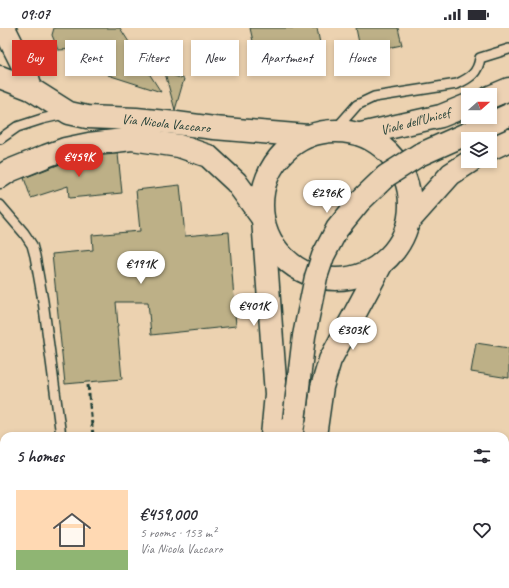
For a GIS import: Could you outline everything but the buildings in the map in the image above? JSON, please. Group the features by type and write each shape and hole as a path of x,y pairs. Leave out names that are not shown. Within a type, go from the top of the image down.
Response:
{"main road":[{"path":"4,28 27,74 31,89"},
{"name":"Via Nicola Vaccaro","path":"0,77 31,89 69,113 87,117 136,119 214,128 308,136"},
{"path":"497,94 509,89"},
{"name":"Viale dell'Unicef","path":"361,134 400,127 441,116 461,109"},
{"path":"293,429 304,336 316,277 323,256 337,229 359,202 386,176 419,155 509,115"},
{"path":"272,432 276,394 262,199 270,172 285,150 308,136 334,130 361,134 380,144 396,160 406,178 410,199 409,221"},
{"name":"Via Nicola Vaccaro","path":"0,177 9,171 65,149 90,144 132,139 179,146 208,156 236,182 263,219 280,252 290,262 313,276 342,278 356,276 370,271 382,263"},
{"path":"497,146 509,140"},
{"path":"316,432 322,387 330,360 382,263 399,244 409,221 451,174 461,168"}],"lane":[{"path":"334,130 357,104 374,97 457,84 470,78 479,67 480,58 509,49"},
{"path":"0,139 18,127 42,118 69,113"},
{"path":"0,205 24,233 32,245 35,256 44,301 60,432"}],"railway":[{"path":"88,385 93,432"}]}
